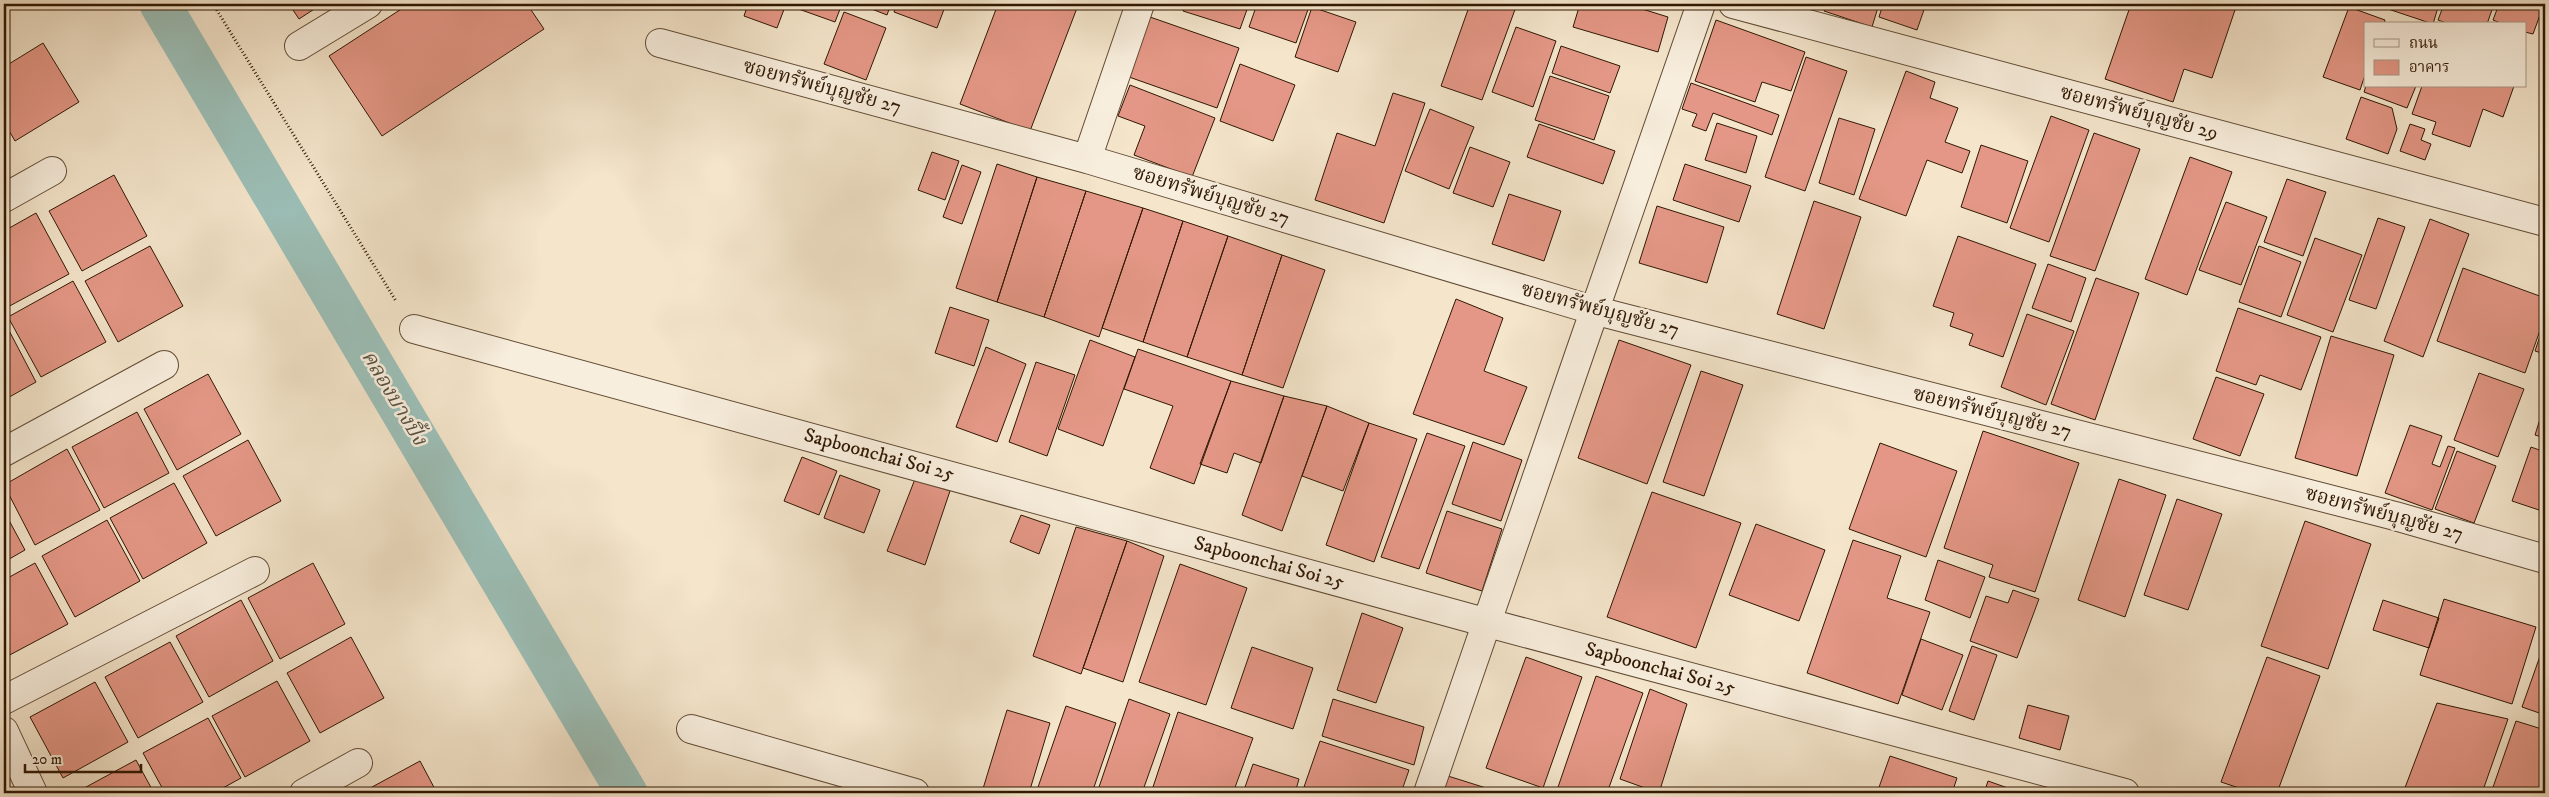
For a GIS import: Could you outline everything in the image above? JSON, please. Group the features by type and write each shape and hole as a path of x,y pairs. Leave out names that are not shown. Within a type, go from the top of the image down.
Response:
{"street":[{"path":"299,46 368,4"},
{"path":"1088,159 1140,4"},
{"path":"1428,793 1488,623 1592,310 1701,4"},
{"name":"ซอยทรัพย์บุญชัย 29","path":"1733,4 2545,222"},
{"name":"ซอยทรัพย์บุญชัย 27","path":"660,43 1088,159 1592,310 2396,516 2545,559"},
{"path":"4,198 52,172"},
{"name":"Sapboonchai Soi 25","path":"414,329 1488,623 2126,793"},
{"path":"4,452 164,366"},
{"path":"4,700 255,571"},
{"path":"691,728 915,793"},
{"path":"4,731 33,793"},
{"path":"304,793 358,763"}],"path":[{"path":"213,4 414,329"}],"building":[{"path":"289,4 322,4 299,19"},
{"path":"409,4 527,4 544,29 382,136 329,56"},
{"path":"748,4 786,4 777,28 744,16"},
{"path":"794,4 842,4 835,22 793,7"},
{"path":"859,4 891,4 887,15"},
{"path":"897,4 946,4 937,28 894,12"},
{"path":"998,4 1067,4 1077,8 1030,131 960,104"},
{"path":"1185,4 1249,4 1240,29 1183,11"},
{"path":"1257,4 1310,4 1296,43 1249,27"},
{"path":"1470,4 1517,4 1482,100 1441,86"},
{"path":"1580,4 1626,4 1668,17 1658,52 1573,27"},
{"path":"1827,4 1879,4 1872,27 1824,11"},
{"path":"1883,4 1926,4 1917,30 1879,17"},
{"path":"2131,4 2237,4 2212,78 2184,69 2173,102 2105,79"},
{"path":"2373,4 2439,4 2434,22 2427,22"},
{"path":"2444,4 2494,4 2488,22 2444,22 2438,20"},
{"path":"2499,4 2544,4 2533,34 2526,32 2526,22 2498,22 2493,20"},
{"path":"1312,7 1356,22 1338,72 1295,57"},
{"path":"2349,7 2385,20 2384,22 2364,22 2364,78 2360,90 2323,77"},
{"path":"844,12 886,28 866,80 824,64"},
{"path":"1150,17 1239,48 1217,108 1129,77"},
{"path":"1716,20 1805,52 1791,91 1762,82 1755,102 1695,81"},
{"path":"1516,27 1556,41 1533,107 1492,92"},
{"path":"43,43 79,102 15,141 4,122 4,67"},
{"path":"1561,46 1620,66 1610,93 1552,73"},
{"path":"1806,57 1847,71 1805,191 1765,177"},
{"path":"1240,64 1295,85 1273,141 1220,121"},
{"path":"1906,71 1935,82 1930,98 1958,108 1945,142 1970,151 1962,173 1927,160 1906,216 1859,199"},
{"path":"1550,76 1609,96 1594,140 1535,120"},
{"path":"1691,83 1779,115 1772,135 1713,113 1706,131 1692,126 1697,114 1682,109"},
{"path":"1130,85 1215,118 1192,177 1134,155 1145,126 1118,116"},
{"path":"2365,88 2415,88 2407,108 2364,92"},
{"path":"2421,88 2513,88 2503,117 2483,109 2470,147 2432,134 2436,122 2412,114"},
{"path":"1393,93 1425,103 1384,223 1315,200 1337,133 1375,146"},
{"path":"2361,97 2392,108 2397,129 2388,154 2346,139"},
{"path":"1430,109 1474,127 1449,189 1405,171"},
{"path":"2051,116 2089,130 2049,242 2010,228"},
{"path":"1839,118 1875,129 1854,195 1819,183"},
{"path":"1717,123 1757,136 1746,173 1705,160"},
{"path":"1539,124 1615,151 1603,184 1527,157"},
{"path":"2410,124 2425,129 2421,140 2431,144 2425,160 2400,151"},
{"path":"2094,133 2140,149 2095,271 2050,256"},
{"path":"1981,145 2028,161 2007,223 1961,207"},
{"path":"1470,147 1510,162 1493,207 1453,193"},
{"path":"932,152 959,161 945,200 918,190"},
{"path":"2190,157 2232,172 2187,295 2145,279"},
{"path":"997,164 1037,177 997,302 956,288"},
{"path":"1685,164 1751,186 1739,222 1673,200"},
{"path":"962,165 981,172 962,224 943,217"},
{"path":"114,175 147,236 82,271 49,211"},
{"path":"1037,177 1086,191 1044,317 997,302"},
{"path":"2287,179 2326,192 2303,256 2264,242"},
{"path":"1086,191 1143,208 1099,337 1044,317"},
{"path":"1509,194 1561,211 1544,261 1492,244"},
{"path":"1814,201 1861,217 1824,329 1777,314"},
{"path":"2226,202 2267,217 2241,285 2199,270"},
{"path":"1657,206 1724,227 1707,283 1639,263"},
{"path":"1143,208 1183,221 1143,342 1102,328"},
{"path":"36,213 69,274 4,309 4,231"},
{"path":"2378,218 2405,227 2376,309 2349,300"},
{"path":"2430,219 2469,234 2423,357 2384,341"},
{"path":"1183,221 1228,236 1187,357 1143,342"},
{"path":"1228,236 1282,255 1242,375 1187,357"},
{"path":"1958,236 2036,264 2003,357 1969,345 1973,334 1950,326 1954,313 1933,306"},
{"path":"2315,238 2362,255 2333,332 2287,315"},
{"path":"150,246 183,306 118,342 85,281"},
{"path":"2259,246 2301,262 2281,317 2239,302"},
{"path":"1282,255 1325,270 1283,388 1242,375"},
{"path":"2048,264 2086,278 2071,322 2032,308"},
{"path":"2463,268 2545,298 2545,316 2525,373 2437,341"},
{"path":"2096,278 2139,293 2095,420 2051,404"},
{"path":"73,281 106,342 41,377 8,317"},
{"path":"1456,299 1503,318 1484,371 1527,387 1504,445 1413,414"},
{"path":"950,307 989,320 974,366 935,353"},
{"path":"2238,308 2321,337 2301,390 2260,375 2256,385 2216,371"},
{"path":"2027,314 2074,331 2046,405 2001,387"},
{"path":"4,321 36,382 4,400"},
{"path":"2545,321 2545,354 2535,351"},
{"path":"2331,336 2394,355 2357,476 2295,458"},
{"path":"1090,340 1135,357 1103,446 1058,429"},
{"path":"1619,340 1691,365 1647,484 1578,458"},
{"path":"986,347 1026,364 997,442 956,427"},
{"path":"1138,349 1231,381 1194,484 1150,468 1173,406 1124,389"},
{"path":"1036,362 1075,375 1047,456 1009,442"},
{"path":"1701,371 1743,385 1704,496 1663,482"},
{"path":"2479,373 2524,389 2498,457 2454,440"},
{"path":"208,374 241,434 177,470 144,409"},
{"path":"2216,377 2264,394 2240,456 2193,439"},
{"path":"1231,381 1284,396 1261,463 1234,453 1227,473 1200,464"},
{"path":"1284,396 1327,406 1282,531 1242,515"},
{"path":"2545,403 2545,438 2535,435"},
{"path":"1327,406 1369,423 1343,491 1302,476"},
{"path":"137,412 169,473 104,508 72,447"},
{"path":"1369,423 1417,439 1374,562 1326,545"},
{"path":"2410,425 2442,436 2432,464 2440,467 2448,446 2455,448 2432,510 2385,493"},
{"path":"1983,431 2079,463 2035,592 1989,577 1993,565 1944,548"},
{"path":"1427,433 1465,446 1419,569 1381,557"},
{"path":"248,440 281,501 216,536 183,476"},
{"path":"1473,442 1522,460 1501,521 1452,504"},
{"path":"1880,443 1957,471 1926,557 1849,529"},
{"path":"2531,447 2545,452 2545,512 2512,501"},
{"path":"67,449 100,510 35,545 4,485"},
{"path":"2457,451 2496,466 2474,523 2435,509"},
{"path":"802,457 837,471 819,515 784,501"},
{"path":"840,475 880,490 864,533 824,518"},
{"path":"915,479 950,491 925,565 887,551"},
{"path":"2119,479 2166,495 2125,617 2078,600"},
{"path":"174,483 207,543 143,579 110,518"},
{"path":"1652,492 1741,523 1696,648 1607,617"},
{"path":"2177,499 2222,514 2188,610 2144,595"},
{"path":"4,511 25,550 4,562"},
{"path":"1447,511 1502,529 1482,591 1426,573"},
{"path":"1021,515 1050,525 1039,554 1010,542"},
{"path":"107,520 140,581 75,617 42,556"},
{"path":"2305,521 2371,544 2328,669 2261,646"},
{"path":"1756,524 1825,550 1799,621 1729,595"},
{"path":"1076,527 1127,541 1081,674 1033,656"},
{"path":"1853,540 1901,556 1887,598 1930,612 1898,704 1807,673"},
{"path":"1127,541 1164,556 1123,682 1083,668"},
{"path":"1938,560 1985,577 1970,618 1925,600"},
{"path":"35,563 68,624 4,658 4,580"},
{"path":"313,563 345,624 280,659 248,598"},
{"path":"1180,564 1247,588 1206,705 1139,682"},
{"path":"2013,590 2039,599 2017,658 1970,641 1986,596 2008,603"},
{"path":"2444,599 2536,627 2512,704 2420,675"},
{"path":"241,600 273,661 209,697 176,636"},
{"path":"2383,600 2439,618 2429,648 2373,630"},
{"path":"1362,613 1403,628 1376,703 1337,690"},
{"path":"351,637 384,698 320,733 287,673"},
{"path":"1921,639 1963,655 1942,710 1902,695"},
{"path":"170,642 203,702 138,738 105,677"},
{"path":"2545,642 2545,715 2522,707"},
{"path":"1972,646 1997,655 1974,720 1949,711"},
{"path":"1252,647 1313,668 1293,729 1231,708"},
{"path":"1526,657 1582,677 1543,788 1486,768"},
{"path":"2267,657 2320,676 2277,793 2254,793 2221,782"},
{"path":"1596,676 1643,693 1607,793 1556,793"},
{"path":"277,681 310,741 245,777 212,716"},
{"path":"95,682 128,742 63,778 30,717"},
{"path":"1650,689 1687,704 1659,793 1620,779"},
{"path":"1129,699 1170,714 1142,793 1097,793"},
{"path":"1333,699 1424,727 1414,765 1322,736"},
{"path":"2437,703 2508,719 2482,793 2403,793"},
{"path":"2028,705 2069,716 2060,750 2019,738"},
{"path":"1066,706 1116,723 1092,793 1036,793"},
{"path":"1007,710 1050,723 1029,793 982,792"},
{"path":"1178,712 1253,738 1233,793 1151,793"},
{"path":"208,718 241,778 214,793 165,793 143,753"},
{"path":"2516,721 2545,730 2545,784 2542,793 2491,793"},
{"path":"1320,741 1409,770 1401,793 1326,793 1304,787"},
{"path":"1890,756 1957,778 1952,793 1877,793"},
{"path":"136,760 154,793 75,793"},
{"path":"420,761 437,793 361,793"},
{"path":"1253,764 1299,779 1295,793 1243,793"},
{"path":"1448,776 1502,793 1442,793"},
{"path":"1988,781 2022,793 1984,793"}],"waterway":[{"name":"คลองบางปิ้ง","path":"160,4 627,793"}]}
